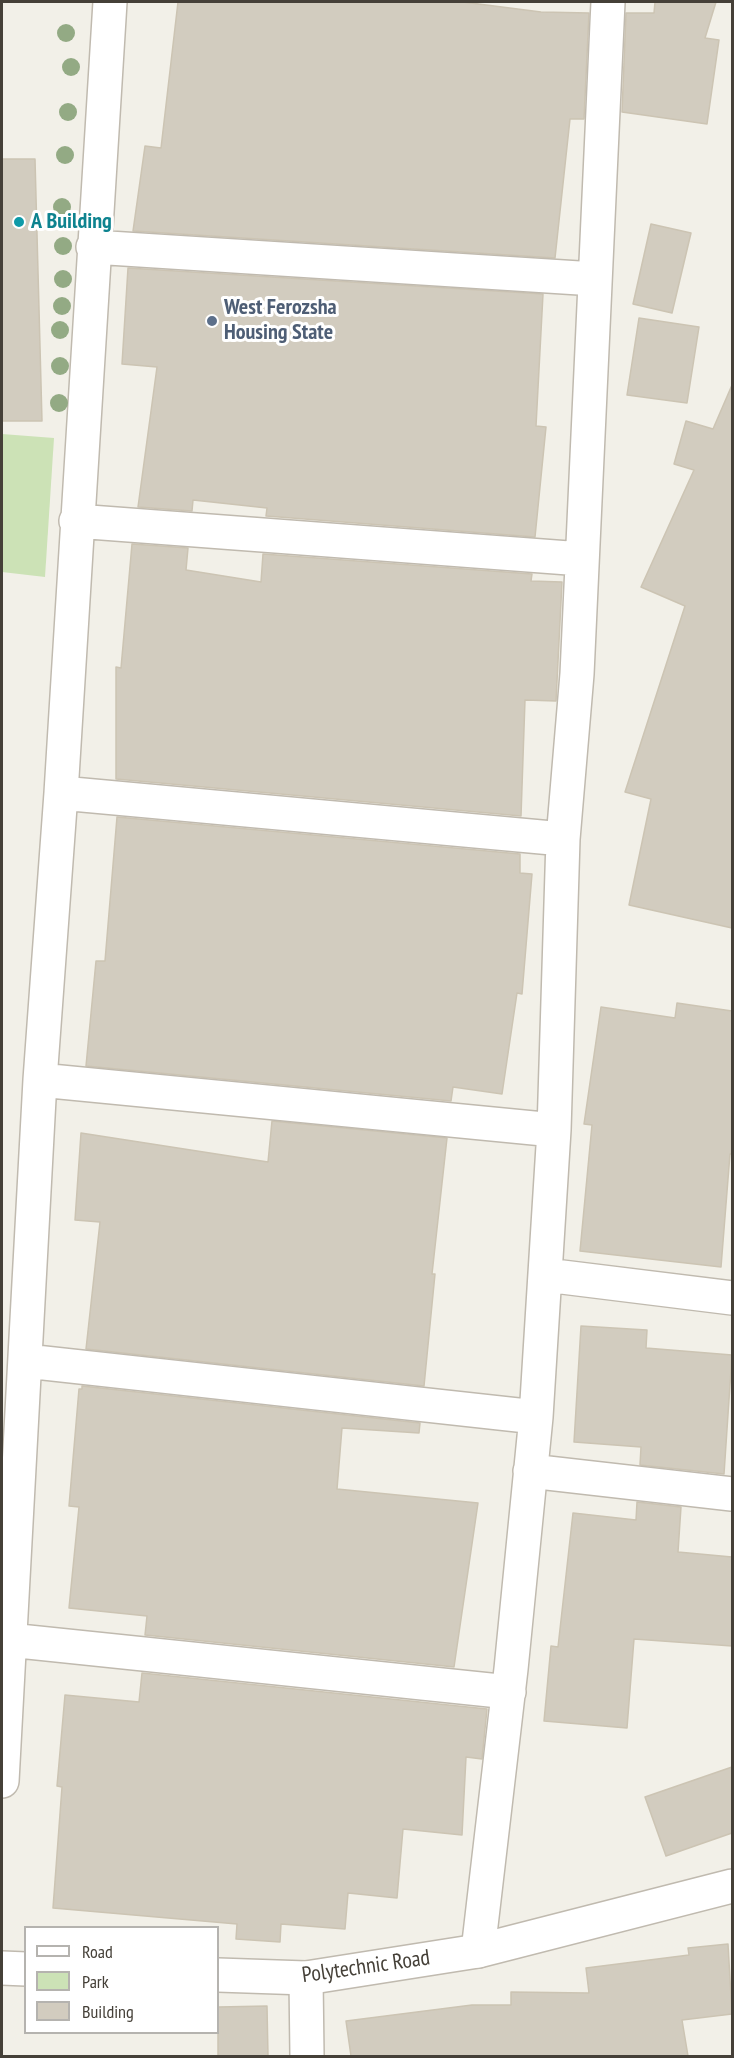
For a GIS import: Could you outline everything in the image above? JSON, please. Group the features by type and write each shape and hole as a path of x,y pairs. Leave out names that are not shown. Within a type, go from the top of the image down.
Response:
{"street":[{"path":"2,1781 40,1080 61,793 76,521 110,2"},
{"path":"478,1951 508,1692 536,1417 546,1275 554,1130 563,839 577,674 608,2"},
{"path":"93,247 595,279"},
{"path":"76,521 582,559"},
{"path":"61,793 563,839"},
{"path":"40,1080 554,1130"},
{"path":"546,1275 732,1298"},
{"path":"26,1361 536,1417"},
{"path":"530,1471 732,1494"},
{"path":"9,1640 508,1692"},
{"name":"Polytechnic Road","path":"219,1975 306,1978 478,1951 732,1886"},
{"path":"2,1968 24,1969"},
{"path":"306,1978 307,2056"}],"green space":[{"path":"2,434 54,438 45,577 2,572"}],"building":[{"path":"178,2 463,2 541,12 589,13 584,119 570,119 555,258 133,231 145,146 161,148"},
{"path":"655,2 716,2 705,38 719,40 707,124 622,112 626,13 654,13"},
{"name":"A Building","path":"2,159 35,159 42,421 2,421"},
{"path":"651,224 691,233 672,313 633,304"},
{"path":"128,268 543,294 536,426 546,427 535,537 266,516 267,508 193,500 192,511 138,507 157,367 122,364"},
{"path":"639,318 699,327 687,403 627,395"},
{"path":"732,385 732,928 629,905 651,799 625,792 685,606 641,587 694,470 674,464 686,421 713,429"},
{"path":"132,544 188,548 186,570 261,582 263,554 532,574 531,581 562,582 556,701 525,700 521,816 116,779 116,667 121,668"},
{"path":"117,817 520,854 520,873 532,874 522,994 517,993 502,1094 453,1087 451,1101 86,1066 96,961 105,961"},
{"path":"677,1003 732,1011 732,1154 730,1154 721,1267 580,1251 592,1125 584,1124 601,1007 675,1018"},
{"path":"272,1121 447,1138 432,1274 435,1274 424,1386 86,1349 100,1222 75,1220 81,1133 268,1162"},
{"path":"581,1326 647,1330 646,1348 732,1355 724,1474 640,1465 641,1447 574,1442"},
{"path":"82,1386 420,1423 419,1433 342,1428 337,1489 478,1503 454,1667 145,1635 147,1616 69,1608 79,1507 69,1506 79,1389 82,1389"},
{"path":"637,1502 681,1507 678,1552 732,1557 732,1646 634,1639 627,1728 544,1721 551,1646 558,1647 573,1513 636,1520"},
{"path":"142,1673 487,1709 482,1759 466,1757 462,1835 403,1829 397,1898 348,1893 345,1929 281,1924 280,1942 236,1939 237,1924 53,1908 62,1787 57,1786 65,1695 139,1702"},
{"path":"732,1767 732,1833 666,1856 645,1797"},
{"path":"728,1944 732,2014 682,2020 688,2056 351,2056 346,2021 472,2005 511,2005 511,1992 589,1993 586,1968 689,1955 688,1948"},
{"path":"267,2006 268,2056 218,2056 219,2007"}],"place":[{"name":"A Building","path":"19,222"},
{"name":"West Ferozsha Housing State","path":"212,321"}]}
